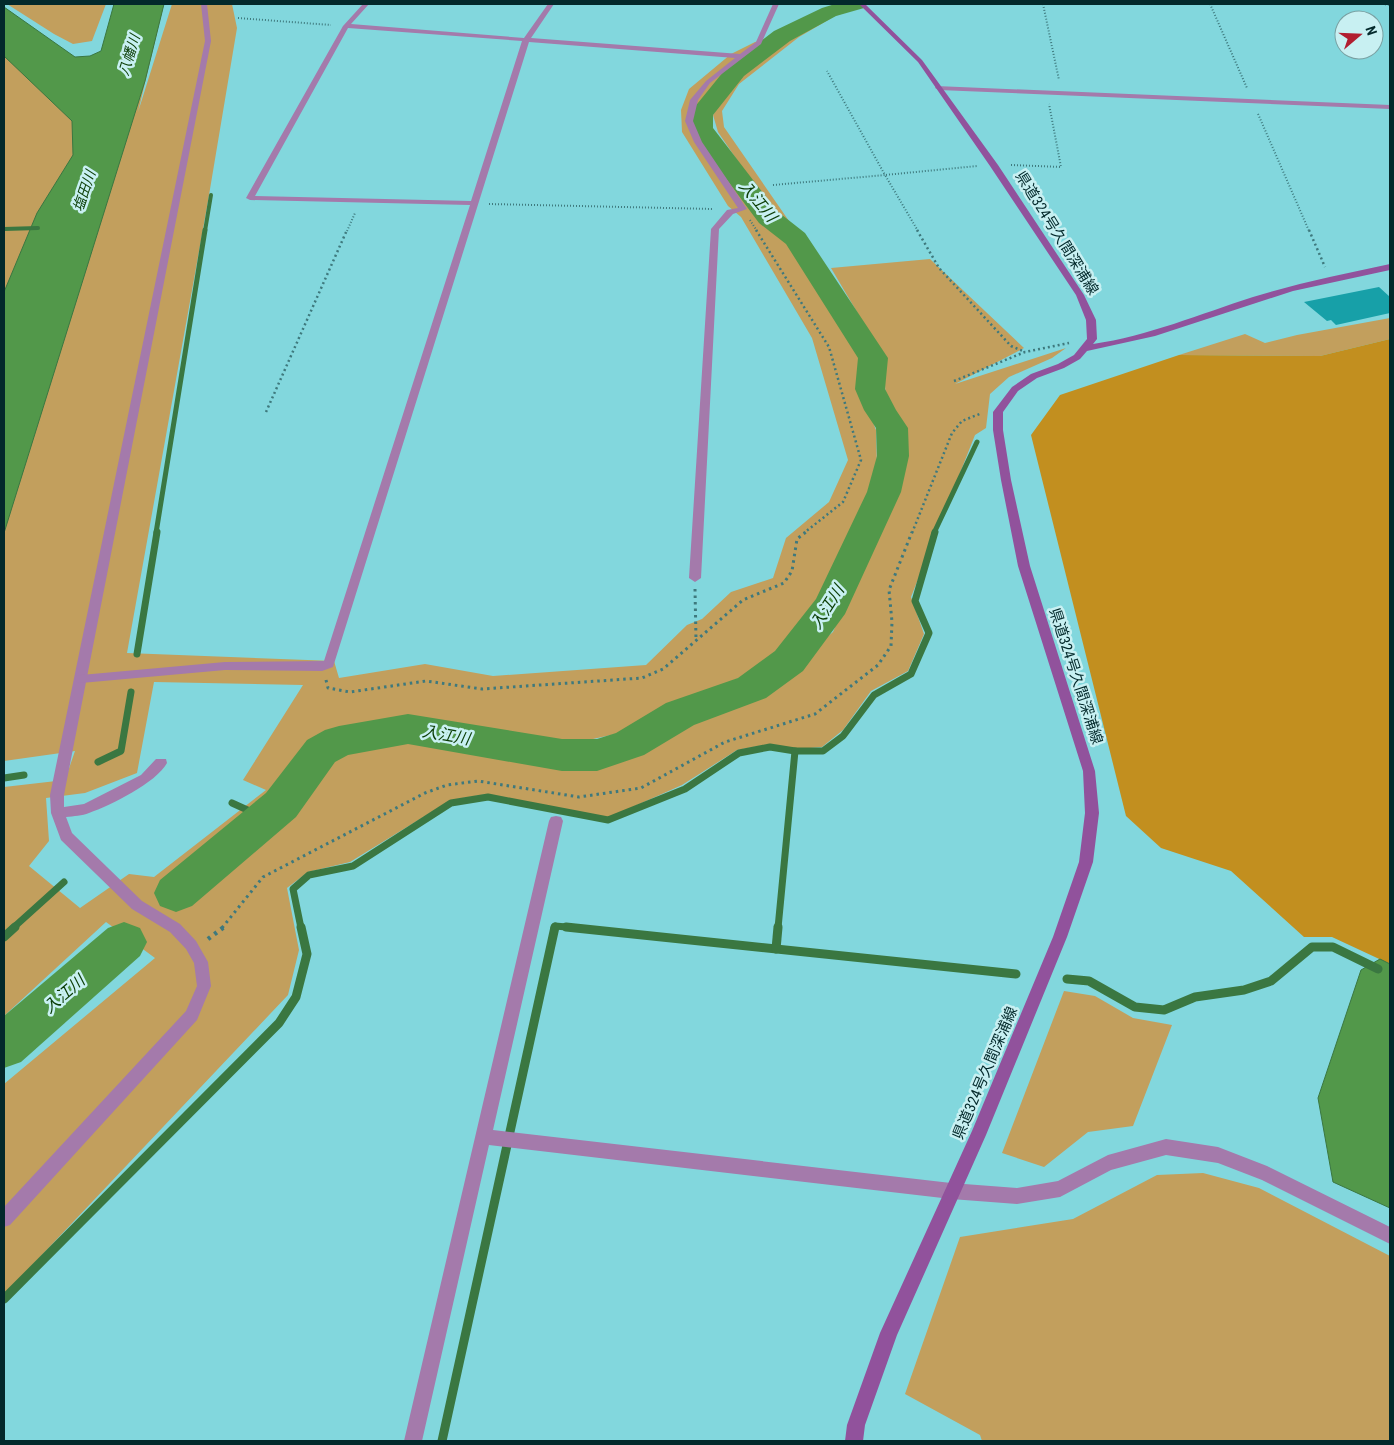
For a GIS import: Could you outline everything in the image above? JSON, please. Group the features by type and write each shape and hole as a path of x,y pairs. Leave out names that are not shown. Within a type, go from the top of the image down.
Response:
{"main road":[{"name":"県道324号久間深浦線","path":"865,7 920,61 994,165 1080,294 1090,320 1089,343"},
{"path":"998,412 1015,389 1034,376 1069,361 1089,343 1131,340 1330,278 1390,267"},
{"name":"県道324号久間深浦線","path":"854,1441 856,1425 888,1333 978,1135 1060,937 1086,862 1092,813 1089,772 1074,719 1024,566 1006,480 998,430 998,412"}],"street":[{"path":"4,1219 192,1015 204,986 201,962 191,945 175,928 136,905 66,836 58,813 57,795 208,41 204,4"},
{"path":"366,4 346,26 250,198 473,203"},
{"path":"81,679 225,666 322,667 329,664 526,40 551,4"},
{"path":"695,578 716,229 730,212 742,209 698,142 689,121 694,100 708,82 759,43 776,4"},
{"path":"346,26 740,56"},
{"path":"940,88 1390,107"},
{"path":"58,813 86,809 146,779 161,763"},
{"path":"413,1441 556,821"},
{"path":"483,1137 951,1191 1017,1196 1060,1189 1108,1163 1166,1147 1218,1155 1267,1174 1390,1236"}],"path":[{"path":"1043,4 1062,93"},
{"path":"1210,4 1330,278"},
{"path":"1382,4 1390,5"},
{"path":"238,18 346,26"},
{"path":"827,71 939,268 1011,346 1025,352"},
{"path":"773,185 994,165 1061,167 1047,92"},
{"path":"266,412 361,201"},
{"path":"473,203 716,209"},
{"path":"322,667 328,688 350,692 426,681 482,689 642,678 664,669 743,600 784,583 792,572 797,539 843,502 861,460 829,347 742,209"},
{"path":"954,381 1025,352 1089,343"},
{"path":"191,945 211,938 224,927 263,876 425,793 447,785 478,781 579,797 641,788 725,742 815,714 878,665 891,646 892,622 889,590 952,433 962,422 982,413 998,412"},
{"path":"695,578 696,641"}],"shaded area":[{"path":"7,4 106,4 92,41 73,44"},
{"path":"164,4 138,112 172,4 232,4 237,28 127,653 334,661 339,678 425,664 493,676 646,665 687,625 702,619 731,592 773,578 786,538 829,502 848,460 812,338 741,217 728,206 682,132 681,110 689,89 731,54 755,42 766,40 717,81 697,113 698,129 766,228 793,243 849,326 868,368 859,386 876,430 877,466 864,510 815,613 754,672 679,702 620,733 575,743 397,721 316,743 271,801 168,888 180,899 281,823 329,759 384,737 577,765 626,752 704,714 768,687 833,632 907,449 886,405 884,365 867,329 831,268 930,259 1024,348 955,384 1066,348 1052,358 1009,377 990,394 986,428 975,435 911,597 924,634 908,671 871,691 843,730 822,747 798,749 770,744 737,750 682,785 608,818 487,794 451,800 350,862 308,872 287,888 299,950 288,995 4,1295 4,1084 155,958 106,922 4,1016 4,787 65,780 75,751 4,761 4,472","holes":["154,682 303,685 243,780 266,790 154,877 129,874 80,908 29,866 49,841 46,798 85,793 137,773"]},
{"path":"859,8 835,16 799,37 739,84 722,111 724,127 789,221 773,213 718,132 713,115 732,84 788,38 831,14"},
{"path":"4,38 103,111 4,376"},
{"path":"1390,318 1390,339 1320,356 1179,355 1245,334 1265,343 1297,335"},
{"path":"1390,339 1390,964 1332,937 1304,937 1231,871 1161,848 1126,816 1031,435 1060,395 1179,355 1320,356"},
{"path":"1064,991 1095,996 1133,1018 1172,1025 1133,1126 1088,1132 1044,1167 1002,1153"},
{"path":"1203,1173 1259,1188 1390,1256 1390,1441 982,1441 980,1435 905,1394 960,1237 1073,1219 1157,1175"}],"water":[{"path":"114,4 164,4 145,81 4,533 4,292 37,213 73,155 72,121 4,56 4,7 75,57 90,56 101,51"},
{"path":"1380,959 1390,964 1390,1208 1333,1182 1318,1098 1361,970"}],"building":[{"path":"1379,287 1390,297 1390,313 1336,325 1331,320 1327,321 1304,302"}],"waterway":[{"name":"入江川","path":"176,893 281,805 321,751 339,741 408,729 562,755 597,755 630,744 680,714 752,688 789,661 832,605 884,492 893,456 892,428 880,410 870,389 873,358 796,239 768,217 701,129 701,114 736,71 782,36 829,12 857,4"},
{"path":"205,231 211,195"},
{"path":"4,229 38,228"},
{"path":"156,533 205,230"},
{"path":"934,533 977,442"},
{"path":"137,654 157,532"},
{"path":"795,751 823,751 843,736 874,695 911,674 929,633 915,601 935,532"},
{"path":"98,762 121,751 131,692"},
{"path":"301,928 293,889 309,875 353,866 451,803 488,797 608,820 685,789 739,753 770,747 795,751"},
{"path":"778,928 795,751"},
{"path":"4,778 24,775"},
{"path":"232,803 265,818"},
{"path":"13,928 64,882"},
{"path":"554,928 555,926 578,928"},
{"path":"4,937 15,927"},
{"path":"4,1299 279,1023 296,997 307,954 301,927"},
{"path":"442,1441 555,927"},
{"path":"566,927 776,949"},
{"path":"776,949 778,927"},
{"name":"入江川","path":"4,1046 124,942"},
{"path":"1067,979 1089,981 1135,1007 1164,1010 1195,997 1244,990 1271,981 1312,947 1333,947 1378,969"},
{"path":"776,949 1016,974"}],"water label":[{"name":"八幡川","path":"129,55"},
{"name":"塩田川","path":"84,191"}]}
